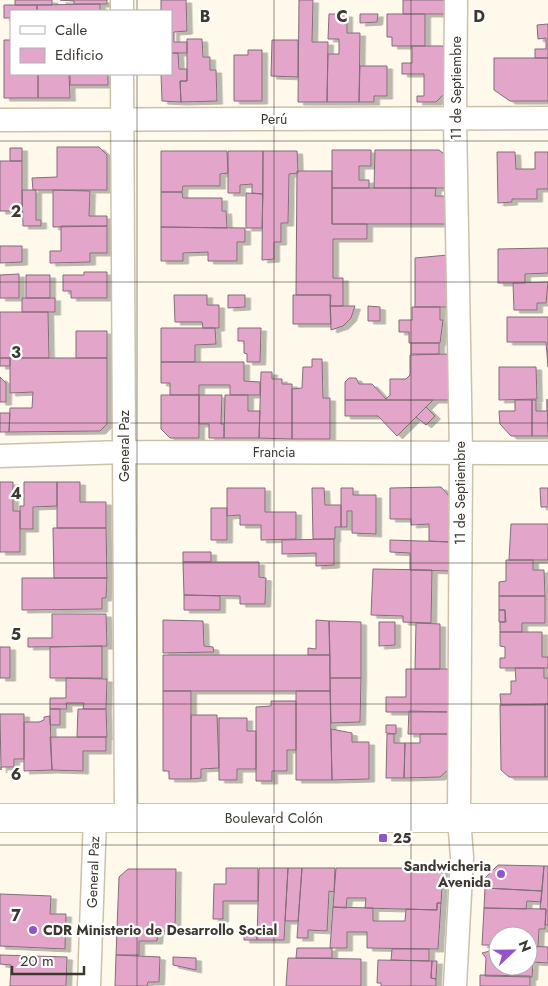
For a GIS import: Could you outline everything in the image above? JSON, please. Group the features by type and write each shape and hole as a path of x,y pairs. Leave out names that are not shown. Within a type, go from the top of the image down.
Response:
{"main road":[{"name":"Boulevard Colón","path":"0,818 548,818"}],"street":[{"name":"11 de Septiembre","path":"454,986 462,857 459,818 461,453 455,119 456,0"},
{"name":"General Paz","path":"122,75 126,818"},
{"name":"Perú","path":"0,120 548,118"},
{"name":"Francia","path":"0,456 124,452 548,453"},
{"name":"General Paz","path":"90,986 95,818"}],"building":[{"path":"15,0 52,0 52,5 15,5"},
{"path":"60,0 107,0 107,4 74,4 74,1"},
{"path":"161,0 186,0 187,31 174,32 174,42 187,42 187,53 172,53 172,10 161,10"},
{"path":"299,0 313,0 312,42 328,42 327,102 298,102"},
{"path":"403,0 446,0 446,14 403,14"},
{"path":"100,4 100,10 37,10 37,5"},
{"path":"4,5 37,5 37,10 10,10 10,18 4,18"},
{"path":"329,14 347,14 347,33 360,33 359,102 327,102 328,54 339,54 339,39 328,39"},
{"path":"360,14 378,14 377,22 360,23"},
{"path":"387,14 425,14 425,46 392,46 392,37 387,37"},
{"path":"548,24 548,58 535,58 535,49 546,49 546,38 538,39 537,25"},
{"path":"187,39 202,39 203,57 210,57 210,70 216,70 217,101 181,102 180,81 187,81"},
{"path":"4,40 10,40 10,75 38,75 38,98 4,98"},
{"path":"272,40 298,40 298,77 271,76"},
{"path":"412,46 446,46 446,92 436,102 417,102 417,96 424,96 424,74 402,74 402,63 412,63"},
{"path":"248,50 262,50 262,101 234,101 234,55 248,55"},
{"path":"172,53 178,53 179,69 187,69 187,81 180,81 181,102 162,101 161,75 172,75"},
{"path":"494,58 548,58 548,101 510,101 494,90"},
{"path":"360,66 387,66 387,96 374,96 374,102 359,102"},
{"path":"38,75 69,75 70,98 38,98"},
{"path":"70,75 108,75 108,85 70,85"},
{"path":"57,147 99,147 107,155 107,190 33,190 32,178 57,177"},
{"path":"10,148 22,148 22,161 10,161"},
{"path":"332,150 371,150 371,166 359,166 359,180 369,180 369,188 332,188"},
{"path":"375,150 439,150 448,157 448,188 374,188"},
{"path":"161,151 227,151 228,173 220,174 220,186 183,186 182,192 161,192"},
{"path":"228,151 263,151 263,194 252,193 252,184 240,185 240,193 228,193"},
{"path":"263,151 297,151 298,173 289,174 288,223 281,223 281,242 274,242 274,259 262,260"},
{"path":"497,152 515,152 516,169 535,169 535,152 548,152 548,189 537,189 537,199 512,199 512,202 498,203"},
{"path":"0,161 22,161 22,211 0,211"},
{"path":"297,171 332,171 332,224 367,224 367,239 333,239 333,278 343,278 343,306 330,306 331,295 296,295"},
{"path":"332,188 436,188 435,196 448,196 448,224 332,224"},
{"path":"22,190 36,190 36,220 41,220 41,226 23,226"},
{"path":"53,190 90,191 89,216 107,216 107,226 53,227"},
{"path":"161,192 182,192 183,198 222,198 222,211 226,211 227,228 161,227"},
{"path":"246,193 263,194 262,228 246,228"},
{"path":"61,226 107,226 107,253 90,253 90,262 50,263 50,251 61,251"},
{"path":"161,227 245,228 245,242 237,242 237,261 208,261 208,252 183,253 183,261 161,261"},
{"path":"0,246 22,246 22,262 0,263"},
{"path":"548,248 548,273 525,274 525,283 498,283 498,249"},
{"path":"448,255 448,307 415,307 415,258"},
{"path":"84,272 107,272 107,298 71,298 71,291 63,291 63,275 84,275"},
{"path":"19,274 19,298 0,298 0,275"},
{"path":"26,275 50,275 50,298 26,298"},
{"path":"548,282 546,303 537,303 537,310 514,310 513,283"},
{"path":"174,295 207,295 207,305 219,305 219,328 203,328 202,322 175,322"},
{"path":"228,295 245,295 245,307 228,308"},
{"path":"293,295 330,295 331,324 293,324"},
{"path":"22,298 55,298 55,312 22,312"},
{"path":"330,306 355,306 351,318 343,326 331,330"},
{"path":"368,306 380,307 380,321 368,321"},
{"path":"412,307 440,307 440,320 443,320 440,343 409,343 409,332 399,332 399,320 412,320"},
{"path":"0,312 48,312 49,358 0,358"},
{"path":"507,317 548,317 548,367 546,342 507,342"},
{"path":"161,328 215,328 216,344 195,345 195,362 161,362"},
{"path":"238,328 261,328 260,362 247,362 247,354 244,353 244,341 238,341"},
{"path":"76,331 107,331 107,358 76,358"},
{"path":"411,343 439,343 439,354 411,354"},
{"path":"448,354 449,400 345,400 345,382 349,378 356,378 359,384 372,384 386,399 390,395 390,379 406,379 410,375 410,355"},
{"path":"0,358 10,358 10,366 0,366"},
{"path":"10,358 107,358 107,424 100,431 9,432 10,408 32,408 33,392 10,393"},
{"path":"312,359 322,359 323,398 330,398 330,439 292,439 292,389 302,388 303,367 312,367"},
{"path":"161,362 244,362 244,381 260,382 260,395 230,395 230,385 199,385 199,395 170,395 170,383 161,383"},
{"path":"499,367 536,367 537,399 499,400"},
{"path":"261,372 272,372 272,379 282,379 282,384 292,384 292,439 259,438"},
{"path":"0,377 6,383 6,402 0,402"},
{"path":"161,395 199,395 199,438 170,438 161,429"},
{"path":"199,395 222,395 221,424 224,424 224,438 209,438 209,424 199,424"},
{"path":"225,395 248,395 248,411 260,411 259,438 224,438"},
{"path":"547,399 548,436 532,436 532,400 536,400 536,411 547,411"},
{"path":"345,400 433,400 397,436 378,416 345,416"},
{"path":"515,400 532,400 532,436 511,436 500,424 499,411 515,411"},
{"path":"426,407 435,416 426,425 416,417"},
{"path":"0,413 10,413 9,432 0,432"},
{"path":"0,482 13,482 13,511 20,511 20,552 0,552"},
{"path":"24,482 57,482 57,506 33,507 33,529 20,529 20,506 24,506"},
{"path":"57,482 80,482 80,502 106,502 106,528 57,528"},
{"path":"441,487 450,497 450,542 429,541 429,524 411,525 411,519 390,519 390,488"},
{"path":"227,488 265,488 265,512 296,512 296,539 261,540 261,525 240,525 240,515 227,516"},
{"path":"312,488 324,488 325,505 341,505 341,527 335,527 335,539 313,539"},
{"path":"341,488 353,488 353,495 376,495 376,534 352,533 352,511 347,511 347,527 341,527"},
{"path":"540,488 548,488 548,507 541,507"},
{"path":"211,508 227,508 227,540 211,540"},
{"path":"511,524 548,524 548,560 509,560"},
{"path":"53,528 106,528 107,578 54,578"},
{"path":"334,539 334,565 316,566 316,553 282,554 282,540"},
{"path":"390,540 450,542 450,571 410,570 410,553 390,552"},
{"path":"183,552 211,552 211,562 183,562"},
{"path":"506,560 533,560 533,570 544,570 545,596 499,596 499,582 506,581"},
{"path":"183,562 259,562 259,577 266,578 265,604 240,604 240,596 184,595"},
{"path":"373,569 432,570 431,623 403,622 403,616 371,615"},
{"path":"22,578 107,578 106,598 102,598 102,609 22,610"},
{"path":"184,595 220,596 220,610 184,610"},
{"path":"499,596 545,596 545,623 522,623 522,632 500,632 500,622 506,622 505,610 499,610"},
{"path":"499,610 505,610 505,622 499,622"},
{"path":"52,614 106,614 107,646 28,647 28,638 52,638"},
{"path":"163,620 203,621 204,646 213,647 214,652 163,653"},
{"path":"316,620 329,621 330,655 308,655 308,648 316,649"},
{"path":"329,621 361,622 361,678 330,678"},
{"path":"379,622 395,622 395,645 379,646"},
{"path":"416,623 440,624 440,669 415,669"},
{"path":"500,632 542,632 542,657 548,657 548,668 500,668 500,658 505,658 505,647 500,646"},
{"path":"102,646 102,678 50,678 50,647"},
{"path":"0,647 10,647 10,678 0,678"},
{"path":"163,655 330,655 330,691 163,691"},
{"path":"515,668 544,668 544,678 548,678 548,704 501,705 500,694 511,694 511,681 516,681"},
{"path":"406,669 450,669 450,712 386,712 386,697 406,697"},
{"path":"66,678 107,679 106,709 83,709 84,703 66,703 67,709 50,709 50,698 66,698"},
{"path":"330,678 361,678 360,722 331,723"},
{"path":"163,691 191,691 191,779 169,779 169,771 163,771"},
{"path":"296,691 330,691 332,780 296,780"},
{"path":"271,701 296,701 296,750 287,750 287,771 272,771 272,781 256,781 256,707 271,706"},
{"path":"545,704 548,704 548,777 545,777"},
{"path":"500,705 545,705 545,777 509,777 501,770"},
{"path":"50,709 60,709 60,725 50,725"},
{"path":"78,709 106,709 107,737 77,737"},
{"path":"409,711 450,712 450,734 408,734"},
{"path":"0,714 24,714 24,759 14,759 14,767 1,767 1,770"},
{"path":"191,715 217,715 219,768 201,769 201,778 191,779"},
{"path":"50,716 52,770 24,771 24,722 39,722 44,720 44,717"},
{"path":"219,718 247,718 247,731 256,731 256,769 237,769 237,780 219,780"},
{"path":"386,725 396,725 396,734 386,733"},
{"path":"331,729 352,733 352,742 369,742 369,779 332,780"},
{"path":"387,734 394,734 394,743 405,743 404,778 386,778"},
{"path":"420,734 450,734 450,768 440,777 404,778 405,743 420,743"},
{"path":"50,737 106,737 106,751 83,751 83,771 52,770"},
{"path":"498,865 544,866 542,891 485,888 486,877"},
{"path":"544,866 548,866 548,925 545,925 546,909 540,909"},
{"path":"226,868 258,868 258,901 223,901 223,919 213,919 214,884 226,884"},
{"path":"259,868 288,868 284,940 257,940"},
{"path":"288,868 302,868 298,921 285,921"},
{"path":"302,868 335,868 334,892 329,891 327,931 308,930 308,938 297,938"},
{"path":"336,868 439,868 443,871 441,903 437,903 437,910 365,908 366,898 347,898 346,908 333,907"},
{"path":"128,869 176,869 175,931 158,931 157,941 139,941 139,955 116,955 119,877"},
{"path":"485,888 542,891 541,902 527,901 526,909 484,908"},
{"name":"CDR Ministerio de Desarrollo Social","path":"0,894 51,896 50,914 66,914 65,949 0,946"},
{"path":"437,903 441,903 438,949 367,948 367,932 347,932 347,948 330,948 333,907 373,908 373,921 405,921 406,909 437,910"},
{"path":"484,908 546,909 545,929 539,929 538,947 538,926 488,926 488,945 482,945"},
{"path":"244,929 257,929 257,940 244,940"},
{"path":"538,946 548,947 548,963 538,962"},
{"path":"297,948 332,948 332,958 296,958"},
{"path":"392,949 429,949 429,961 391,960"},
{"path":"488,952 488,976 532,977 485,976 486,958 482,953"},
{"path":"0,955 67,957 66,986 10,986 11,965 0,964"},
{"path":"116,955 160,957 159,982 148,982 147,986 115,986"},
{"path":"173,957 196,958 196,970 173,965"},
{"path":"288,958 361,959 361,986 286,986"},
{"path":"378,960 432,961 431,978 436,979 436,986 381,986 381,983 377,983"},
{"path":"432,961 437,961 436,979 431,978"},
{"path":"480,975 530,976 530,986 480,986"}],"place":[{"name":"25","path":"383,838"},
{"name":"Sandwicheria Avenida","path":"501,874"},
{"name":"CDR Ministerio de Desarrollo Social","path":"33,930"}]}
